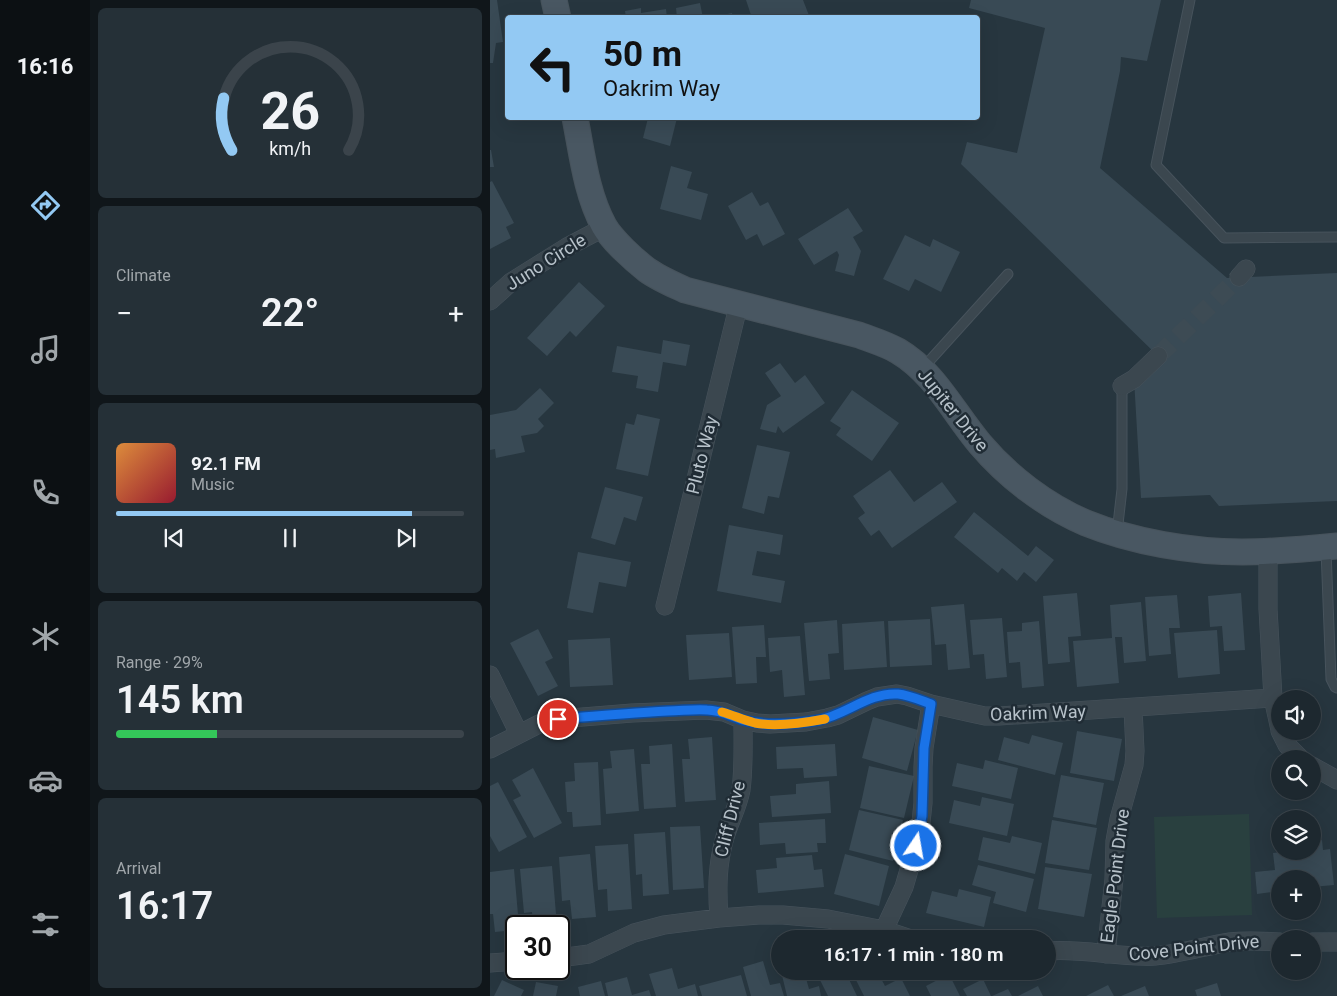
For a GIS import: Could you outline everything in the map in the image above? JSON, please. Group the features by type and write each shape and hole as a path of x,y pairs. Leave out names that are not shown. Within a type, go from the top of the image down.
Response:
{"street":[{"path":"554,0 557,15"},
{"name":"Jupiter Drive","path":"575,120 591,194 605,227 620,245 647,270 685,290 859,335 899,351 922,369 938,387 979,444 996,462 1019,483 1051,505 1085,522 1116,533 1143,540 1195,549 1241,552 1332,546"},
{"name":"Juno Circle","path":"490,301 511,282 567,247 605,227"},
{"name":"Pluto Way","path":"665,606 739,303"},
{"path":"1122,386 1134,379 1158,356"},
{"path":"1268,551 1268,609 1273,690"},
{"path":"490,675 519,734"},
{"name":"Oakrim Way","path":"490,748 539,724 552,720 632,713 706,710 724,712 743,720 770,724 816,720 838,715 867,701 897,694 971,713 999,716 1271,698"},
{"path":"570,957 589,954 634,933 651,928 678,922 719,918 782,915 828,919 884,930 904,887 920,832 923,803 924,748 931,704"},
{"name":"Eagle Point Drive","path":"1106,954 1114,879 1115,841 1134,765 1133,708"},
{"name":"Cliff Drive","path":"719,918 717,893 719,863 725,835 741,790 743,720"},
{"path":"1284,740 1292,750"},
{"path":"1321,771 1337,780"},
{"name":"Cove Point Drive","path":"1056,951 1157,956 1231,942 1255,940 1271,941"},
{"path":"1321,942 1337,942"},
{"path":"490,963 505,962"}],"lane":[{"path":"1190,0 1156,165 1224,238 1337,237"},
{"path":"922,369 1008,274"},
{"path":"1116,533 1122,488 1122,386"},
{"path":"1332,546 1333,617 1331,679 1337,688"}],"green space":[{"path":"1249,814 1252,915 1157,918 1154,817"}],"building":[{"path":"490,0 497,0 503,42 496,43 493,63 490,63"},
{"path":"746,0 803,0 809,15 751,15"},
{"path":"971,0 1161,0 1147,61 1121,57 1120,71 1100,168 1227,278 1337,273 1337,501 1219,506 1210,495 1141,498 1134,379 1158,356 961,164 967,142 1017,153 1045,28 969,8"},
{"path":"700,3 702,15 677,15 676,8"},
{"path":"641,8 641,13 666,9 667,15 626,15 625,11"},
{"path":"648,120 676,120 670,146 643,138"},
{"path":"491,150 494,167 490,167"},
{"path":"671,166 692,172 687,188 708,194 701,220 660,209"},
{"path":"492,181 514,223 506,227 511,238 490,249 490,182"},
{"path":"752,192 760,206 768,202 785,234 763,246 757,234 746,240 728,206"},
{"path":"848,208 863,231 853,237 861,251 854,276 835,271 839,255 837,251 814,265 798,239"},
{"path":"905,235 930,247 933,239 960,252 941,292 915,279 909,291 883,279"},
{"path":"579,282 605,306 576,337 570,331 547,356 527,338"},
{"path":"663,340 690,345 686,366 663,362 658,392 636,388 638,376 612,372 617,346 661,354"},
{"path":"780,363 795,383 805,375 825,403 783,433 778,426 776,433 760,429 767,405 781,396 765,373"},
{"path":"540,388 554,403 538,419 544,426 537,433 521,436 525,452 496,458 495,449 490,450 490,415 516,410"},
{"path":"852,390 899,423 872,461 836,435 841,428 830,421"},
{"path":"637,414 660,419 648,476 616,469 626,423 634,425"},
{"path":"757,445 790,452 779,498 768,496 764,514 742,508"},
{"path":"890,470 914,502 942,482 957,502 892,548 879,530 871,536 858,518 865,513 853,496"},
{"path":"605,487 643,497 636,521 624,517 615,545 591,538"},
{"path":"974,512 1028,556 1036,546 1054,560 1036,582 1024,572 1017,581 1002,568 998,573 954,537"},
{"path":"729,525 783,535 780,555 757,551 752,575 785,581 781,603 717,591"},
{"path":"578,552 631,562 626,587 599,582 593,613 567,608"},
{"path":"1077,593 1081,636 1068,637 1070,662 1048,664 1043,596"},
{"path":"1241,593 1245,650 1224,651 1222,626 1210,627 1208,596"},
{"path":"1177,595 1180,628 1169,628 1171,654 1149,656 1145,597"},
{"path":"1141,602 1146,661 1124,663 1122,637 1115,637 1119,683 1077,687 1073,641 1112,638 1110,605"},
{"path":"964,604 970,668 948,670 946,644 935,645 931,607"},
{"path":"1002,618 1007,677 986,679 984,654 973,655 970,620"},
{"path":"930,619 932,665 890,667 888,621"},
{"path":"837,620 839,653 828,654 830,679 809,681 804,623"},
{"path":"884,621 887,667 844,670 842,624"},
{"path":"1039,621 1044,686 1022,688 1020,662 1009,663 1007,632 1022,631 1022,623"},
{"path":"764,625 766,657 756,657 757,683 736,684 732,627"},
{"path":"538,629 553,658 545,662 558,686 538,696 510,643"},
{"path":"1217,630 1220,674 1178,678 1174,633"},
{"path":"729,633 732,677 689,680 686,635"},
{"path":"800,636 805,695 784,697 782,670 770,672 768,638"},
{"path":"610,638 613,685 570,687 568,640"},
{"path":"873,717 918,730 907,771 862,758"},
{"path":"1077,731 1122,739 1114,781 1070,773"},
{"path":"1032,735 1063,743 1055,775 998,760 1004,737 1029,744"},
{"path":"712,737 716,800 685,802 682,759 690,759 688,739"},
{"path":"672,744 676,807 644,809 641,764 650,764 649,746"},
{"path":"835,744 837,776 804,778 803,768 777,769 776,747"},
{"path":"634,749 639,811 606,814 603,769 612,768 610,751"},
{"path":"985,760 1018,768 1011,799 952,786 957,763 983,769"},
{"path":"598,762 601,825 573,827 572,812 567,812 565,782 575,781 574,763"},
{"path":"869,766 914,776 904,818 860,808"},
{"path":"533,768 562,823 534,838 513,800 521,796 512,780"},
{"path":"1061,775 1104,783 1096,825 1053,817"},
{"path":"829,781 831,813 772,817 770,796 796,794 796,784"},
{"path":"498,782 527,837 499,852 490,836 490,786"},
{"path":"982,797 1014,804 1007,836 949,823 954,800 980,806"},
{"path":"859,810 903,820 893,861 849,850"},
{"path":"825,819 826,843 817,843 818,852 786,854 785,843 760,845 759,823"},
{"path":"1052,820 1097,828 1089,870 1045,863"},
{"path":"700,826 704,888 673,890 670,827"},
{"path":"665,832 669,894 643,896 642,874 636,875 634,834"},
{"path":"1012,836 1042,843 1035,874 978,860 983,837 1010,843"},
{"path":"1321,840 1323,850 1330,849 1334,885 1321,886 1321,870 1275,870 1274,860 1321,860"},
{"path":"628,844 632,909 608,911 607,889 598,890 595,846"},
{"path":"590,854 596,917 572,919 570,900 562,901 559,857"},
{"path":"845,854 889,866 879,906 834,894"},
{"path":"812,855 814,870 822,869 824,887 758,893 756,870 777,868 776,858"},
{"path":"978,865 1034,879 1026,912 993,903 996,892 972,885"},
{"path":"552,866 556,915 524,913 520,869"},
{"path":"1045,867 1092,874 1084,917 1038,909"},
{"path":"514,869 518,915 505,915 505,931 495,932 493,914 490,914 490,872"},
{"path":"1271,870 1271,892 1257,894 1255,872"},
{"path":"959,889 991,897 984,927 926,913 932,891 957,897"},
{"path":"763,961 770,985 780,983 784,996 751,996 743,967"},
{"path":"672,968 678,989 695,984 698,996 656,996 649,974"},
{"path":"741,975 747,996 702,996 699,986"},
{"path":"627,977 632,995 649,990 651,996 608,996 605,983"},
{"path":"502,980 524,990 521,996 494,996"},
{"path":"783,980 806,980 809,989 819,986 821,996 787,996"},
{"path":"820,980 849,980 857,996 828,996"},
{"path":"856,980 882,980 885,986 897,980 902,980 910,996 864,996"},
{"path":"938,980 952,980 960,996 931,996 926,986"},
{"path":"983,980 991,996 967,996 963,989"},
{"path":"601,981 605,996 580,996 578,987"},
{"path":"536,982 558,986 556,996 533,996"},
{"path":"1217,983 1221,996 1197,996 1195,990"},
{"path":"1108,985 1114,996 1086,996"},
{"path":"1038,986 1043,996 1018,996"},
{"path":"1145,986 1149,996 1121,996"},
{"path":"1008,989 1012,996 992,996"}],"tunnel":[{"path":"1158,356 1239,277"}],"slow traffic":[{"path":"722,712 743,720 770,724 825,719"}],"route":[{"path":"558,719 632,713 715,710 743,720 770,724 806,722 827,718 838,715 867,701 888,695 907,696 931,704 924,748 922,816 916,846"}]}
